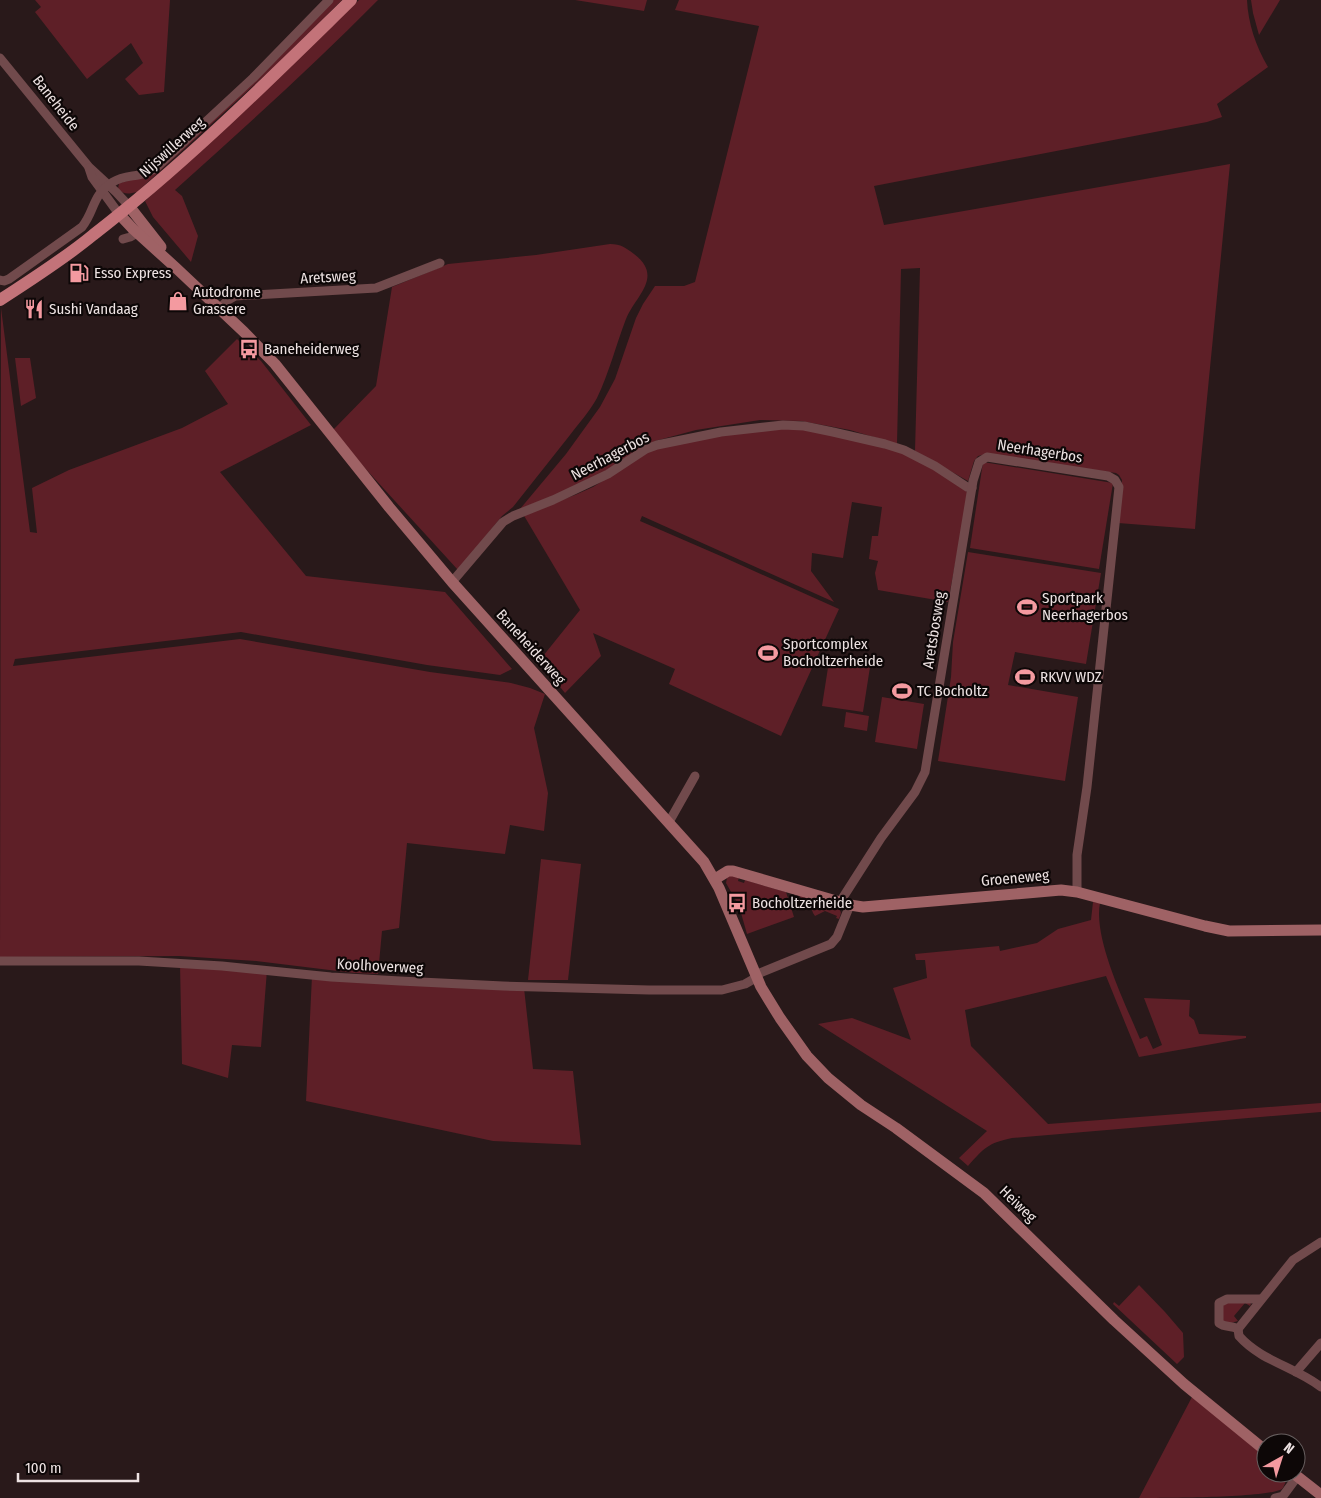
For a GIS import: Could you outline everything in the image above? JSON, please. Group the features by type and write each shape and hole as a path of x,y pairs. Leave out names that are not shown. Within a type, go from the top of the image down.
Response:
{"main road":[{"name":"Nijswillerweg","path":"0,300 71,252 124,210 223,121 351,0"}],"street":[{"name":"Nijswillerweg","path":"106,188 118,180 144,174 158,166 248,84 329,0"},
{"name":"Baneheide","path":"0,58 88,167 92,177 106,188 124,210"},
{"path":"2,280 48,253 82,227 89,216 94,200 106,188"},
{"name":"Baneheiderweg","path":"124,210 137,233 244,332 275,364 389,507 452,582 704,862 715,879 756,977"},
{"name":"Baneheiderweg","path":"124,210 175,267"},
{"path":"123,239 137,233"},
{"name":"Aretsweg","path":"219,310 228,300 235,296 376,288 440,263"},
{"name":"Neerhagerbos","path":"452,582 508,518 553,500 608,474 646,450 658,445 721,432 783,424 833,432 904,450 936,466 967,487 972,488 978,465 981,460 987,457 1110,477 1118,484 1119,491 1087,788 1077,855 1077,892"},
{"name":"Aretsbosweg","path":"845,904 881,838 915,792 925,772 972,488"},
{"path":"669,822 695,776"},
{"name":"Groeneweg","path":"715,879 726,872 733,871 845,904 863,906 1047,890 1077,892 1229,931 1321,930"},
{"name":"Koolhoverweg","path":"0,961 149,961 390,981 640,990 722,990 745,984 760,973 831,944 837,937 845,904"},
{"name":"Heiweg","path":"756,977 788,1031 807,1056 828,1078 861,1106 896,1128 984,1193 1114,1320 1184,1384 1256,1443"},
{"path":"1321,1242 1293,1260 1238,1329 1241,1339 1258,1352 1321,1386"},
{"path":"1238,1329 1222,1326 1219,1323 1219,1303 1227,1299 1261,1298"},
{"path":"1296,1372 1321,1343"},
{"path":"1281,1497 1290,1483"},
{"path":"1305,1483 1321,1495"}],"shaded area":[{"path":"35,0 170,0 164,92 139,95 125,79 143,63 131,43 87,79 35,12 41,7"},
{"path":"332,0 342,0 276,65 137,192 127,193 118,189 119,183 148,176"},
{"path":"359,0 378,0 303,73 175,190 182,196 198,236 191,262 153,217 145,201"},
{"path":"575,0 647,0 644,11"},
{"path":"679,0 1247,0 1253,35 1268,67 1217,104 1222,117 1207,122 874,186 884,225 1230,164 1195,529 1118,523 1122,480 1116,473 986,454 978,456 974,461 968,481 915,451 920,268 901,269 897,444 850,430 801,421 760,420 696,430 655,441 593,480 520,509 566,454 600,407 615,379 636,318 655,286 684,286 695,282 759,26 675,10"},
{"path":"1251,0 1280,0 1259,35 1253,13"},
{"path":"610,244 623,247 643,262 647,270 647,278 641,294 626,319 597,398 513,507 502,516 458,570 363,466 333,430 376,386 392,287 448,264 536,255"},
{"path":"1,308 30,532 37,533 32,488 69,470 182,428 228,404 205,371 237,339 261,361 311,425 220,472 306,576 445,592 512,669 500,675 427,665 241,632 15,659 13,666 240,639 430,672 511,683 545,694 534,728 548,793 544,831 510,825 505,854 407,843 399,928 382,931 378,974 354,973 256,961 179,956 0,957"},
{"path":"15,358 30,358 36,398 21,406"},
{"path":"779,426 848,436 911,456 965,488 968,495 948,602 878,590 875,573 878,561 869,559 872,536 878,536 882,507 852,502 843,558 812,553 811,571 834,602 642,516 640,521 839,609 781,736 669,684 675,669 593,633 601,656 565,693 539,661 580,610 523,514 593,487 658,446"},
{"path":"983,462 1113,483 1099,569 970,548"},
{"path":"968,552 1101,573 1086,664 1015,652 1008,685 1078,697 1065,781 938,761 951,677 953,642"},
{"path":"829,661 870,667 863,712 822,706"},
{"path":"882,697 924,704 917,749 875,742"},
{"path":"846,712 869,716 867,731 844,727"},
{"path":"541,859 581,864 568,980 528,980"},
{"path":"731,875 739,877 738,881 744,883 745,880 786,892 794,917 747,934 739,906 726,883 727,878"},
{"path":"799,895 839,907 841,913 839,919 836,918 837,916 825,911 815,916 809,901 804,903"},
{"path":"1093,902 1100,903 1101,935 1106,953 1119,991 1140,1039 1147,1036 1153,1049 1162,1045 1144,998 1190,1000 1189,1016 1194,1020 1199,1034 1246,1036 1246,1038 1139,1057 1106,976 965,1010 971,1046 1048,1124 1321,1103 1321,1112 1012,1138 987,1147 968,1166 959,1158 987,1131 818,1024 852,1018 911,1040 893,988 927,978 925,960 916,960 915,954 999,946 1000,951 1037,943 1058,929 1091,920"},
{"path":"180,964 267,970 261,1047 232,1045 228,1078 182,1064"},
{"path":"312,976 524,988 533,1069 573,1071 581,1145 493,1141 306,1101"},
{"path":"1139,1285 1183,1333 1184,1357 1177,1364 1113,1304 1114,1302 1119,1306"},
{"path":"1225,1303 1245,1303 1234,1316 1238,1321 1231,1323 1223,1321 1221,1308"},
{"path":"1192,1397 1256,1448 1256,1483 1285,1483 1282,1489 1257,1494 1191,1498 1139,1498"}],"place":[{"name":"Esso Express","path":"79,273"},
{"name":"Autodrome Grassere","path":"178,301"},
{"name":"Sushi Vandaag","path":"34,309"},
{"name":"Baneheiderweg","path":"249,349"},
{"name":"Sportpark Neerhagerbos","path":"1027,607"},
{"name":"Sportcomplex Bocholtzerheide","path":"768,653"},
{"name":"RKVV WDZ","path":"1025,677"},
{"name":"TC Bocholtz","path":"902,691"},
{"name":"Bocholtzerheide","path":"737,903"}]}
